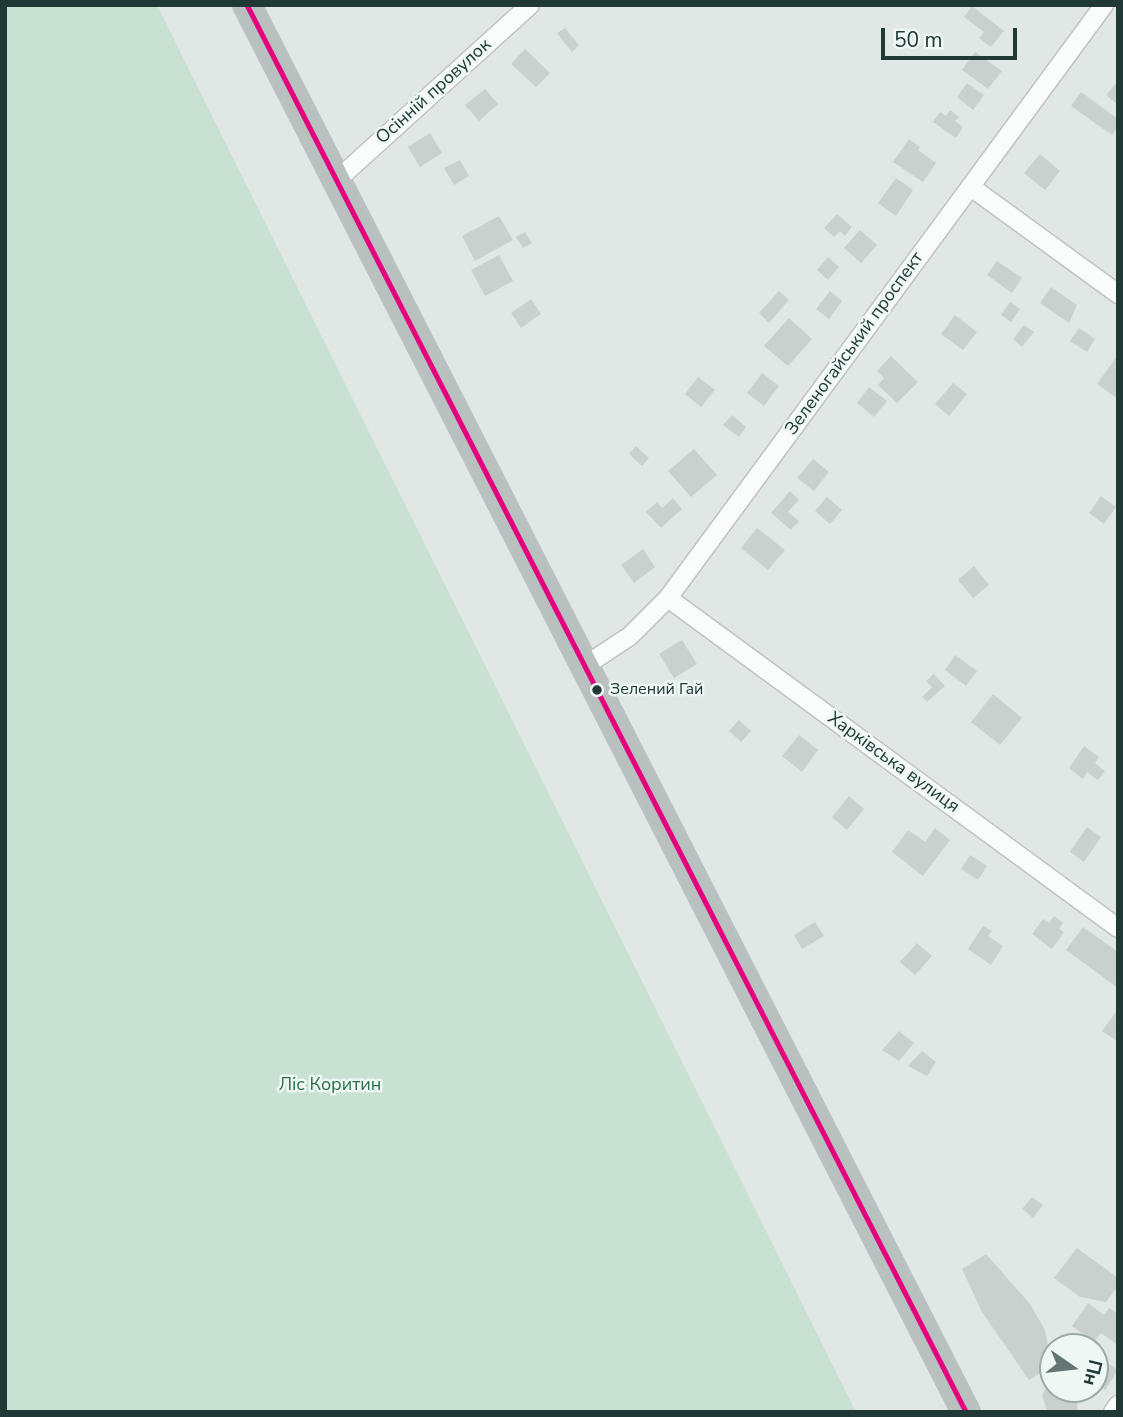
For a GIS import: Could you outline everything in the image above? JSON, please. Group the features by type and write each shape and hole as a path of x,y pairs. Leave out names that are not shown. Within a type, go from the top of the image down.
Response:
{"highway":[{"path":"247,5 966,1412"}],"street":[{"name":"Осінній провулок","path":"337,180 530,5"},
{"name":"Зеленогайський проспект","path":"586,665 630,636 668,598 1104,5"},
{"path":"971,187 1118,294"},
{"name":"Харківська вулиця","path":"668,598 1118,928"},
{"path":"1112,1412 1118,1405"}],"green space":[{"name":"Ліс Коритин","path":"5,5 157,5 856,1412 5,1412"}],"building":[{"path":"972,6 1004,31 991,47 979,38 984,32 964,17"},
{"path":"565,28 579,45 572,52 557,33"},
{"path":"525,49 550,73 536,87 511,64"},
{"path":"975,52 1002,71 988,89 962,70"},
{"path":"1118,81 1118,105 1106,95"},
{"path":"967,83 984,95 973,110 957,97"},
{"path":"485,89 498,104 479,121 465,105"},
{"path":"1081,92 1118,119 1118,127 1112,135 1071,106"},
{"path":"950,110 959,117 955,121 963,127 956,138 933,122 940,112 946,116"},
{"path":"430,133 442,153 420,167 408,147"},
{"path":"909,139 920,147 918,150 936,163 923,182 893,162"},
{"path":"1040,154 1060,171 1045,190 1024,173"},
{"path":"460,160 469,176 454,185 444,168"},
{"path":"896,178 913,190 896,216 878,203"},
{"path":"837,214 852,227 845,236 840,231 834,237 824,228"},
{"path":"499,216 513,240 475,261 462,236"},
{"path":"860,230 877,245 861,263 844,248"},
{"path":"525,232 532,243 523,248 516,237"},
{"path":"499,255 513,281 485,296 471,270"},
{"path":"828,257 839,267 828,280 817,270"},
{"path":"997,261 1022,278 1012,293 987,275"},
{"path":"1051,287 1077,305 1069,323 1040,303"},
{"path":"779,291 789,300 769,323 759,313"},
{"path":"830,291 842,301 829,319 816,309"},
{"path":"531,299 541,314 521,328 511,313"},
{"path":"1010,302 1020,309 1011,322 1001,315"},
{"path":"955,315 977,332 963,350 941,334"},
{"path":"789,318 812,339 788,366 764,346"},
{"path":"1024,325 1034,332 1022,347 1013,339"},
{"path":"1079,328 1095,339 1087,352 1070,341"},
{"path":"1118,355 1118,399 1097,384"},
{"path":"891,356 918,382 897,403 878,385 884,378 877,371"},
{"path":"762,373 779,386 764,406 747,393"},
{"path":"698,377 715,390 701,407 685,394"},
{"path":"953,383 967,394 949,416 935,404"},
{"path":"869,387 887,401 874,417 857,403"},
{"path":"732,415 746,427 739,437 723,425"},
{"path":"636,446 649,458 642,466 629,454"},
{"path":"694,449 717,475 691,497 668,471"},
{"path":"813,459 829,472 814,491 797,478"},
{"path":"790,491 799,500 788,512 799,521 791,530 771,513"},
{"path":"1101,496 1116,507 1104,524 1089,513"},
{"path":"827,497 842,510 830,524 815,511"},
{"path":"673,498 682,509 661,528 646,512 657,502 662,508"},
{"path":"757,528 785,550 768,570 741,548"},
{"path":"643,549 655,567 634,583 621,565"},
{"path":"974,566 989,585 973,598 958,580"},
{"path":"682,640 697,664 674,678 659,654"},
{"path":"955,655 977,671 966,686 945,670"},
{"path":"934,674 945,686 927,702 922,697 932,687 926,681"},
{"path":"993,694 1022,718 1000,745 971,722"},
{"path":"739,720 751,731 741,742 729,731"},
{"path":"799,735 818,750 802,772 782,756"},
{"path":"1084,746 1099,757 1095,763 1105,771 1098,780 1087,772 1083,779 1069,768"},
{"path":"849,796 864,809 847,830 832,817"},
{"path":"1087,827 1101,837 1084,862 1070,852"},
{"path":"935,828 950,840 923,876 892,852 908,830 925,842"},
{"path":"970,855 987,866 978,880 961,869"},
{"path":"1054,916 1063,923 1059,929 1064,932 1052,949 1032,934 1043,919 1049,923"},
{"path":"815,922 824,936 802,949 794,935"},
{"path":"983,926 992,931 988,936 1003,946 991,965 968,949"},
{"path":"1083,927 1118,952 1118,988 1066,950"},
{"path":"917,943 932,956 915,975 900,962"},
{"path":"1118,1009 1118,1042 1102,1031"},
{"path":"899,1031 914,1043 899,1061 882,1050"},
{"path":"922,1051 936,1062 927,1076 908,1066"},
{"path":"1032,1197 1043,1205 1033,1218 1022,1209"},
{"path":"1077,1248 1118,1278 1118,1286 1106,1302 1080,1297 1054,1278"},
{"path":"986,1254 1030,1304 1046,1333 1039,1333 1039,1373 1029,1380 982,1312 962,1269"},
{"path":"1088,1303 1104,1315 1109,1308 1118,1314 1118,1345 1109,1339 1109,1333 1082,1333 1072,1326"},
{"path":"1109,1364 1118,1370 1109,1384"},
{"path":"1045,1403 1077,1403 1078,1412 1048,1412"}],"transit line":[{"path":"247,5 966,1412"}],"place":[{"name":"Зелений Гай","path":"597,690"}]}
